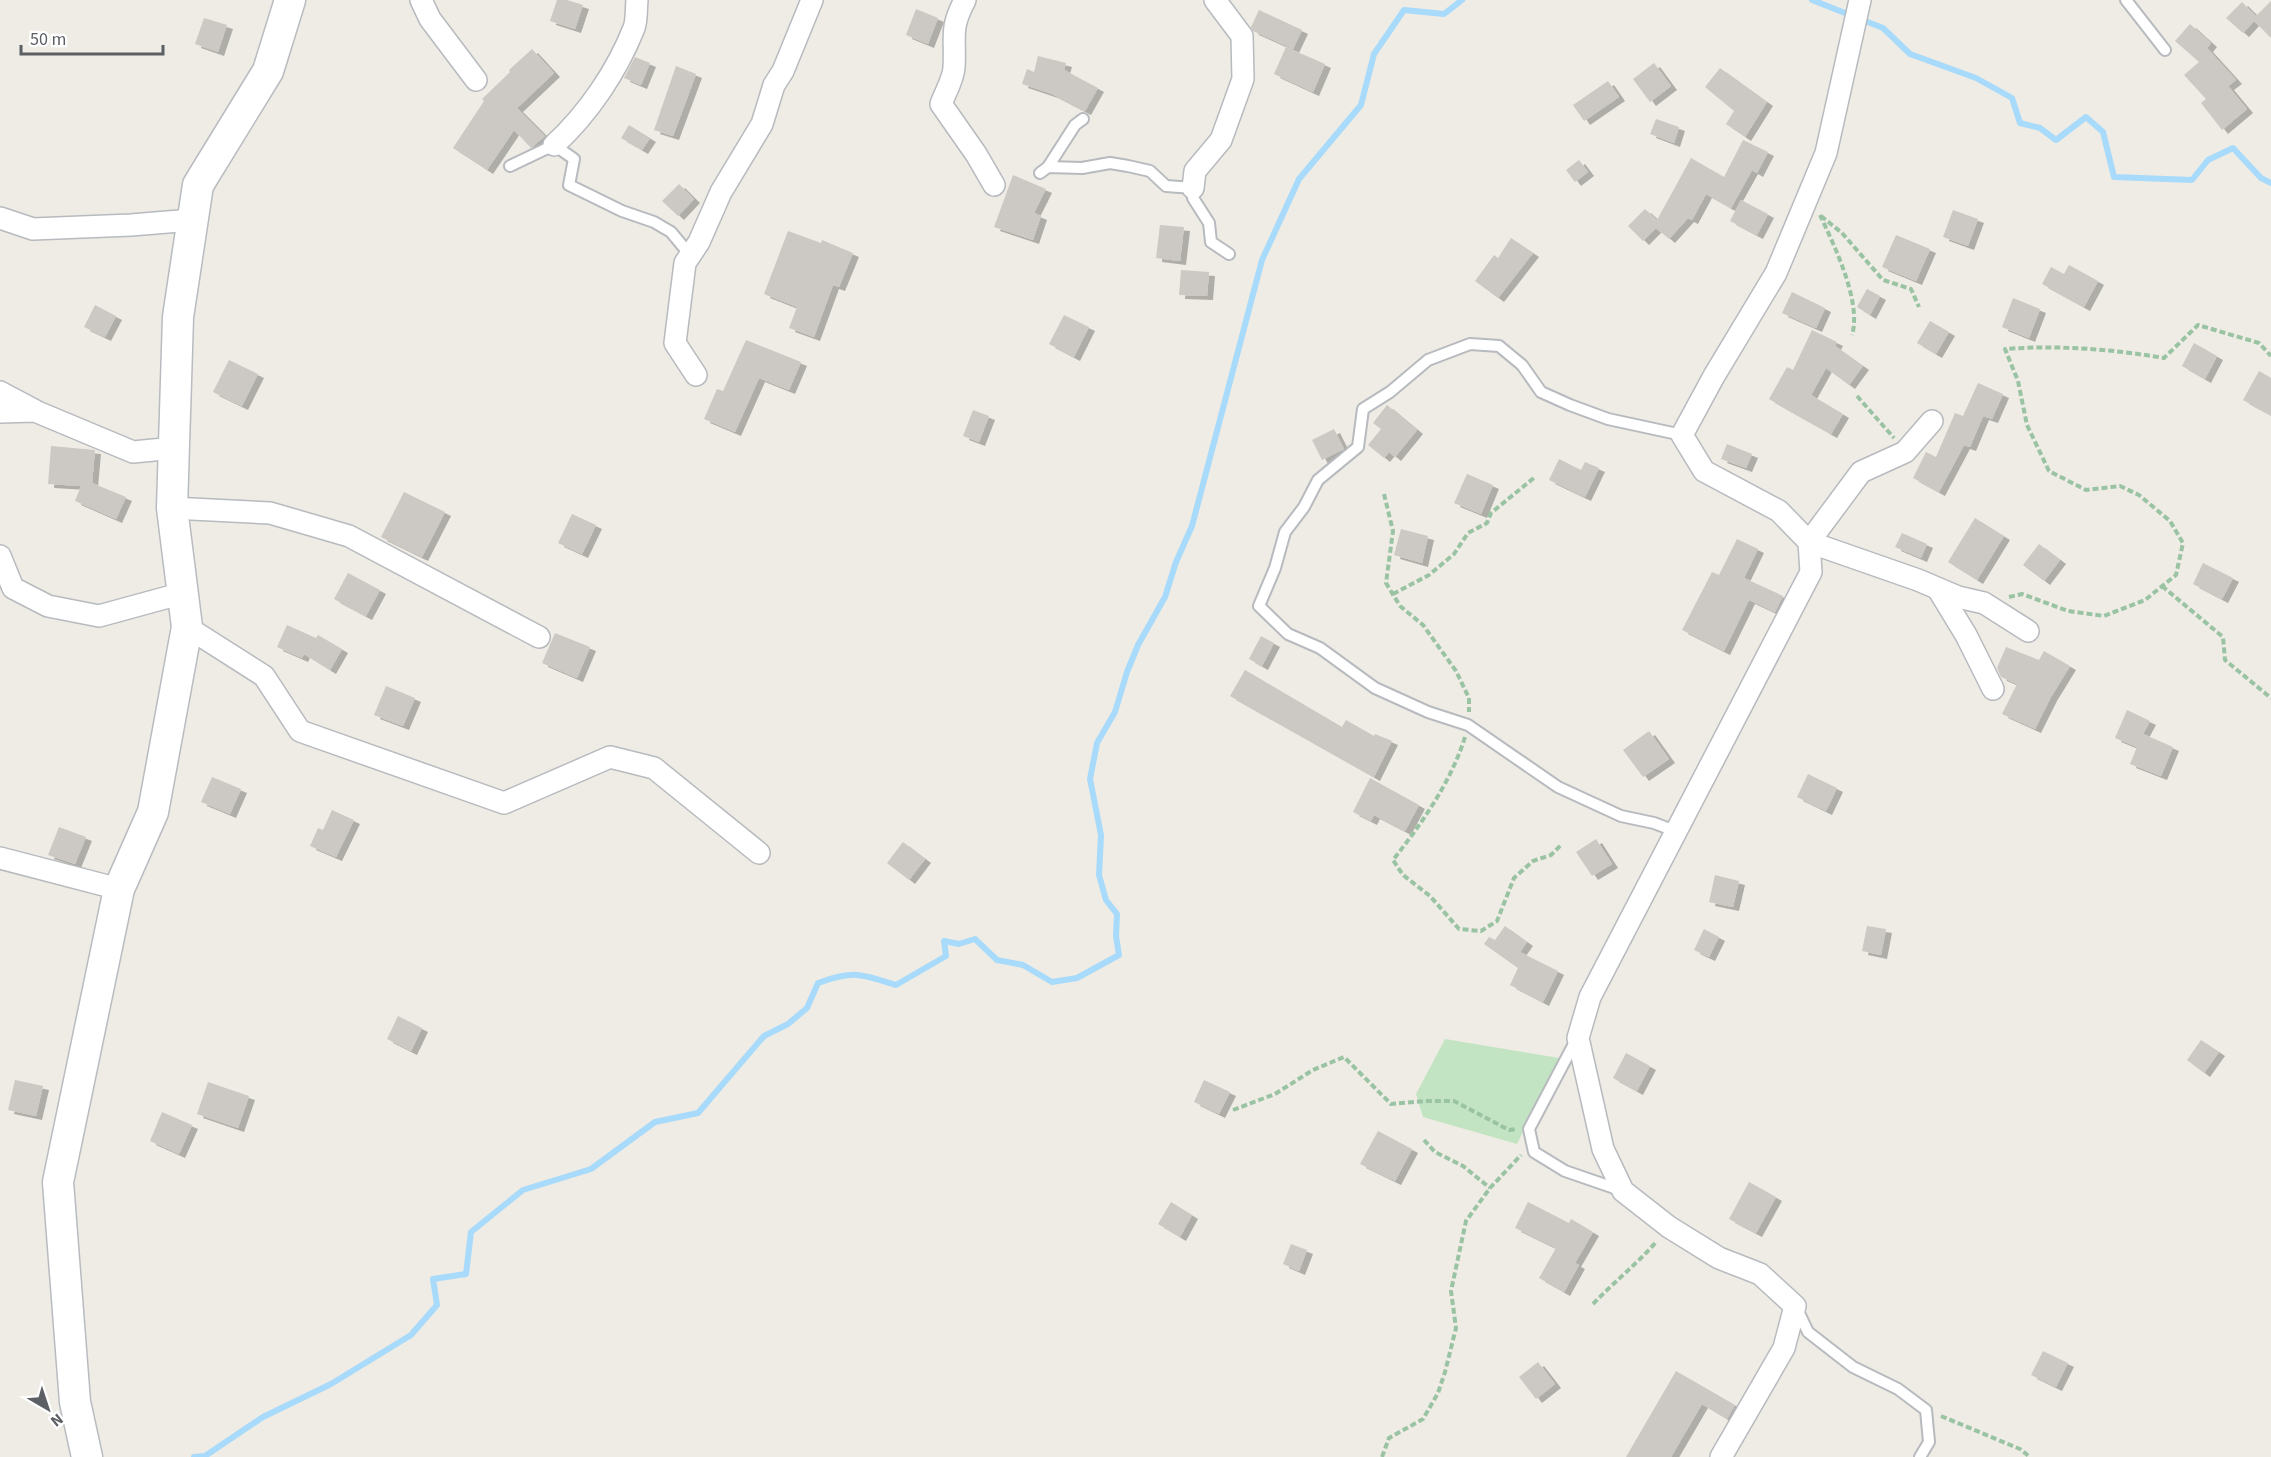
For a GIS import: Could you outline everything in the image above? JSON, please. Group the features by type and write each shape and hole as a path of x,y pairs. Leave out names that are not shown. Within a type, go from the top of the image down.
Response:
{"street":[{"path":"87,1457 75,1402 58,1182 119,889 153,812 187,627 172,508 178,317 198,185 268,71 290,0"},
{"path":"421,0 430,18 476,80"},
{"path":"554,145 574,128 611,74 634,26 637,0"},
{"path":"696,375 675,343 685,263 699,242 721,192 762,124 774,85 783,71 812,0"},
{"path":"965,0 955,19 954,70 941,104 976,154 994,185"},
{"path":"1193,188 1195,171 1221,140 1243,80 1242,36 1215,0"},
{"path":"1860,2 1811,212 1714,376 1682,435 1704,471 1779,511 1809,542 1958,597 1984,603 2028,631"},
{"path":"0,218 33,229 192,220"},
{"path":"0,392 34,411 133,452 174,448"},
{"path":"0,412 34,411"},
{"path":"1722,1457 1784,1348 1795,1306 1760,1274 1719,1258 1669,1227 1623,1191 1603,1149 1578,1038 1590,996 1811,573 1809,542 1861,472 1905,452 1932,421"},
{"path":"172,508 270,513 349,536 539,637"},
{"path":"0,556 13,588 48,606 99,616 183,593"},
{"path":"1938,589 1966,634 1993,690"},
{"path":"187,627 264,676 300,731 504,803 610,757 654,768 759,853"},
{"path":"0,858 119,889"}],"lane":[{"path":"2126,0 2165,50"},
{"path":"1083,118 1075,125 1044,170 1110,164 1128,166 1150,171 1166,186 1193,188 1193,198 1209,223 1211,242 1229,254"},
{"path":"510,166 554,145 574,159 569,185 586,195 662,227 670,232 690,255"},
{"path":"1675,831 1654,823 1621,816 1558,787 1468,725 1428,712 1375,688 1320,648 1288,634 1259,606 1275,568 1285,532 1304,507 1318,480 1358,447 1363,409 1390,392 1428,360 1470,344 1499,346 1522,365 1541,392 1608,419 1682,435"},
{"path":"1578,1038 1529,1129 1534,1152 1565,1171 1623,1191"},
{"path":"1795,1306 1808,1332 1853,1366 1898,1389 1926,1410 1929,1442 1920,1457"}],"path":[{"path":"1811,212 1842,233 1884,280 1911,290 1919,307"},
{"path":"1811,212 1846,282 1855,323 1852,335"},
{"path":"1984,603 2022,594 2068,611 2104,616 2145,600 2176,575 2183,543 2170,521 2139,495 2120,486 2086,490 2049,471 2027,425 2018,381 2005,349 2044,346 2125,351 2164,358 2198,325 2259,343 2271,356"},
{"path":"1857,396 1905,452"},
{"path":"1392,594 1429,575 1454,554 1468,533 1486,523 1491,513 1535,477"},
{"path":"1384,494 1394,531 1386,583 1400,606 1423,625 1456,671 1468,698 1468,725 1458,759 1433,803 1393,860 1403,875 1430,896 1459,929 1481,931 1497,921 1514,878 1533,861 1551,855 1561,845"},
{"path":"2162,586 2223,637 2225,660 2271,698"},
{"path":"1233,1110 1275,1095 1313,1070 1344,1057 1391,1104 1454,1101 1509,1130 1529,1129"},
{"path":"1424,1140 1435,1152 1463,1166 1490,1188"},
{"path":"1382,1457 1389,1438 1423,1419 1438,1393 1446,1372 1456,1328 1451,1291 1466,1221 1490,1188 1532,1144"},
{"path":"1593,1304 1611,1284 1644,1256 1669,1227"},
{"path":"1926,1410 2020,1449 2030,1457"}],"green space":[{"path":"1445,1039 1559,1058 1517,1144 1423,1117 1416,1094"}],"building":[{"path":"557,0 567,0 583,5 575,29 550,21"},
{"path":"2271,1 2271,38 2254,21 2243,33 2226,18 2242,2 2256,16"},
{"path":"916,9 938,18 928,44 906,35"},
{"path":"1259,10 1302,30 1293,49 1253,31 1251,27"},
{"path":"204,18 227,25 218,52 195,44"},
{"path":"2190,24 2211,43 2207,48 2236,80 2228,86 2247,109 2222,130 2201,103 2206,99 2184,75 2199,62 2175,41"},
{"path":"1286,47 1325,64 1313,92 1274,74"},
{"path":"532,49 554,73 517,108 545,136 531,148 514,130 487,170 453,148 484,101 482,99"},
{"path":"1038,56 1066,63 1064,70 1098,88 1085,111 1052,94 1022,84 1027,69 1034,72"},
{"path":"635,57 650,63 641,85 624,78"},
{"path":"1654,63 1671,86 1650,102 1633,79"},
{"path":"676,66 696,74 673,136 654,130"},
{"path":"1720,68 1767,102 1745,137 1726,124 1734,111 1705,87"},
{"path":"1608,81 1619,97 1584,121 1573,105"},
{"path":"1656,119 1679,127 1674,143 1650,134"},
{"path":"629,125 650,138 642,150 621,138"},
{"path":"1743,140 1768,152 1757,173 1752,170 1731,208 1706,194 1692,220 1688,218 1669,239 1656,228 1643,241 1628,226 1645,209 1657,220 1691,158 1724,177"},
{"path":"1579,160 1588,172 1575,182 1566,170"},
{"path":"1013,175 1046,189 1034,213 1041,216 1033,240 994,227"},
{"path":"679,184 694,199 678,216 662,201"},
{"path":"1741,200 1768,214 1757,235 1730,221"},
{"path":"1953,210 1978,219 1968,246 1943,237"},
{"path":"1160,225 1184,227 1180,261 1156,258"},
{"path":"788,231 821,243 822,240 853,253 839,287 833,285 814,337 789,328 797,307 764,294"},
{"path":"1896,235 1930,249 1916,281 1882,267"},
{"path":"1511,238 1533,253 1498,298 1475,281 1494,255 1498,258"},
{"path":"2069,265 2098,281 2084,307 2042,284 2051,267 2064,274"},
{"path":"1181,270 1209,272 1207,296 1179,295"},
{"path":"1867,289 1880,296 1870,315 1857,307"},
{"path":"1792,292 1825,308 1816,328 1782,313"},
{"path":"2013,298 2040,309 2029,338 2002,327"},
{"path":"95,305 116,316 105,337 84,327"},
{"path":"1064,315 1089,327 1074,357 1049,344"},
{"path":"1930,321 1949,332 1936,354 1917,343"},
{"path":"1812,330 1837,342 1835,346 1863,366 1849,385 1826,368 1811,395 1843,414 1831,434 1769,399 1787,367 1793,370"},
{"path":"746,340 801,362 789,390 759,378 735,432 704,419 717,389 723,391"},
{"path":"2194,343 2217,356 2205,379 2182,366"},
{"path":"229,360 258,374 242,406 213,392"},
{"path":"2259,371 2271,378 2271,415 2243,400"},
{"path":"1978,383 2003,394 1992,419 1983,416 1970,447 1964,445 1939,492 1913,478 1926,452 1936,457 1955,413 1963,416"},
{"path":"1387,405 1417,430 1395,457 1389,452 1384,458 1368,445 1381,429 1373,423"},
{"path":"973,410 989,416 979,442 963,436"},
{"path":"1334,429 1344,449 1322,460 1312,440"},
{"path":"1727,444 1752,454 1746,468 1721,459"},
{"path":"51,446 95,450 92,483 126,497 116,519 75,501 81,486 48,484"},
{"path":"1559,459 1581,470 1585,462 1599,468 1585,497 1549,480"},
{"path":"1467,474 1493,485 1481,514 1454,503"},
{"path":"404,492 445,512 422,557 381,537"},
{"path":"572,514 596,525 582,554 558,543"},
{"path":"1975,518 2004,536 1977,580 1948,562"},
{"path":"1401,529 1428,536 1422,563 1394,555"},
{"path":"1902,533 1927,544 1921,558 1895,547"},
{"path":"1737,539 1758,549 1744,578 1783,596 1775,612 1749,600 1724,651 1682,630 1712,572 1719,575"},
{"path":"2039,544 2060,560 2044,581 2023,565"},
{"path":"2203,563 2233,578 2222,599 2193,584"},
{"path":"348,573 380,590 366,616 334,599"},
{"path":"287,625 316,638 318,635 342,649 330,670 304,654 302,658 277,647"},
{"path":"555,633 590,647 577,678 542,663"},
{"path":"1261,636 1274,643 1262,666 1249,659"},
{"path":"2006,647 2039,660 2044,651 2070,666 2035,729 2002,714 2017,684 2001,677 1997,668"},
{"path":"1245,670 1342,727 1346,720 1374,736 1375,734 1392,741 1374,777 1230,696"},
{"path":"386,686 415,698 403,726 374,715"},
{"path":"2127,710 2150,721 2143,734 2173,747 2161,776 2130,764 2137,747 2115,738"},
{"path":"1649,731 1669,759 1643,777 1623,750"},
{"path":"1808,774 1837,788 1826,811 1797,797"},
{"path":"212,777 241,789 230,814 201,802"},
{"path":"1370,778 1419,805 1405,831 1374,815 1371,821 1353,812"},
{"path":"332,810 354,820 336,857 310,846 318,828 323,830"},
{"path":"59,827 86,837 75,864 48,855"},
{"path":"1596,839 1612,864 1592,876 1576,852"},
{"path":"903,842 925,859 909,880 887,863"},
{"path":"1715,875 1739,881 1733,907 1709,902"},
{"path":"1505,926 1527,942 1520,952 1558,971 1543,1002 1510,985 1518,968 1484,944 1489,937 1495,940"},
{"path":"1867,926 1886,929 1881,955 1862,951"},
{"path":"1704,929 1719,937 1709,957 1694,950"},
{"path":"398,1016 422,1028 411,1051 387,1039"},
{"path":"2201,1040 2219,1052 2204,1073 2187,1060"},
{"path":"1626,1053 1650,1066 1637,1091 1613,1078"},
{"path":"15,1080 43,1086 36,1116 8,1110"},
{"path":"1204,1080 1230,1092 1219,1114 1194,1102"},
{"path":"208,1082 249,1096 238,1128 197,1114"},
{"path":"162,1112 192,1125 179,1154 150,1141"},
{"path":"1378,1131 1412,1149 1395,1181 1360,1164"},
{"path":"1749,1182 1776,1197 1756,1233 1729,1219"},
{"path":"1171,1202 1192,1215 1180,1237 1158,1224"},
{"path":"1528,1202 1569,1223 1571,1219 1593,1232 1575,1263 1579,1265 1564,1292 1539,1278 1556,1248 1515,1228"},
{"path":"1291,1244 1307,1250 1299,1271 1283,1264"},
{"path":"2043,1351 2068,1363 2056,1387 2031,1375"},
{"path":"1538,1362 1555,1384 1536,1399 1519,1377"},
{"path":"1676,1371 1735,1405 1727,1419 1702,1404 1671,1457 1626,1457"}],"waterway":[{"path":"194,1457 205,1456 263,1417 331,1384 411,1335 437,1305 433,1279 466,1274 471,1232 523,1190 591,1169 655,1122 698,1113 764,1036 788,1024 807,1008 818,983 841,976 858,975 896,985 946,956 944,941 959,944 975,939 997,960 1023,965 1052,982 1077,978 1119,955 1116,936 1117,914 1106,900 1099,875 1101,835 1090,779 1097,743 1115,712 1138,645 1165,597 1176,562 1192,526 1262,260 1299,179 1361,105 1374,54 1404,10 1444,14 1462,0"},
{"path":"1812,0 1883,28 1910,54 1976,78 2012,98 2020,123 2040,128 2056,140 2086,117 2103,132 2114,177 2192,180 2208,160 2233,148 2261,178 2271,183"}]}
